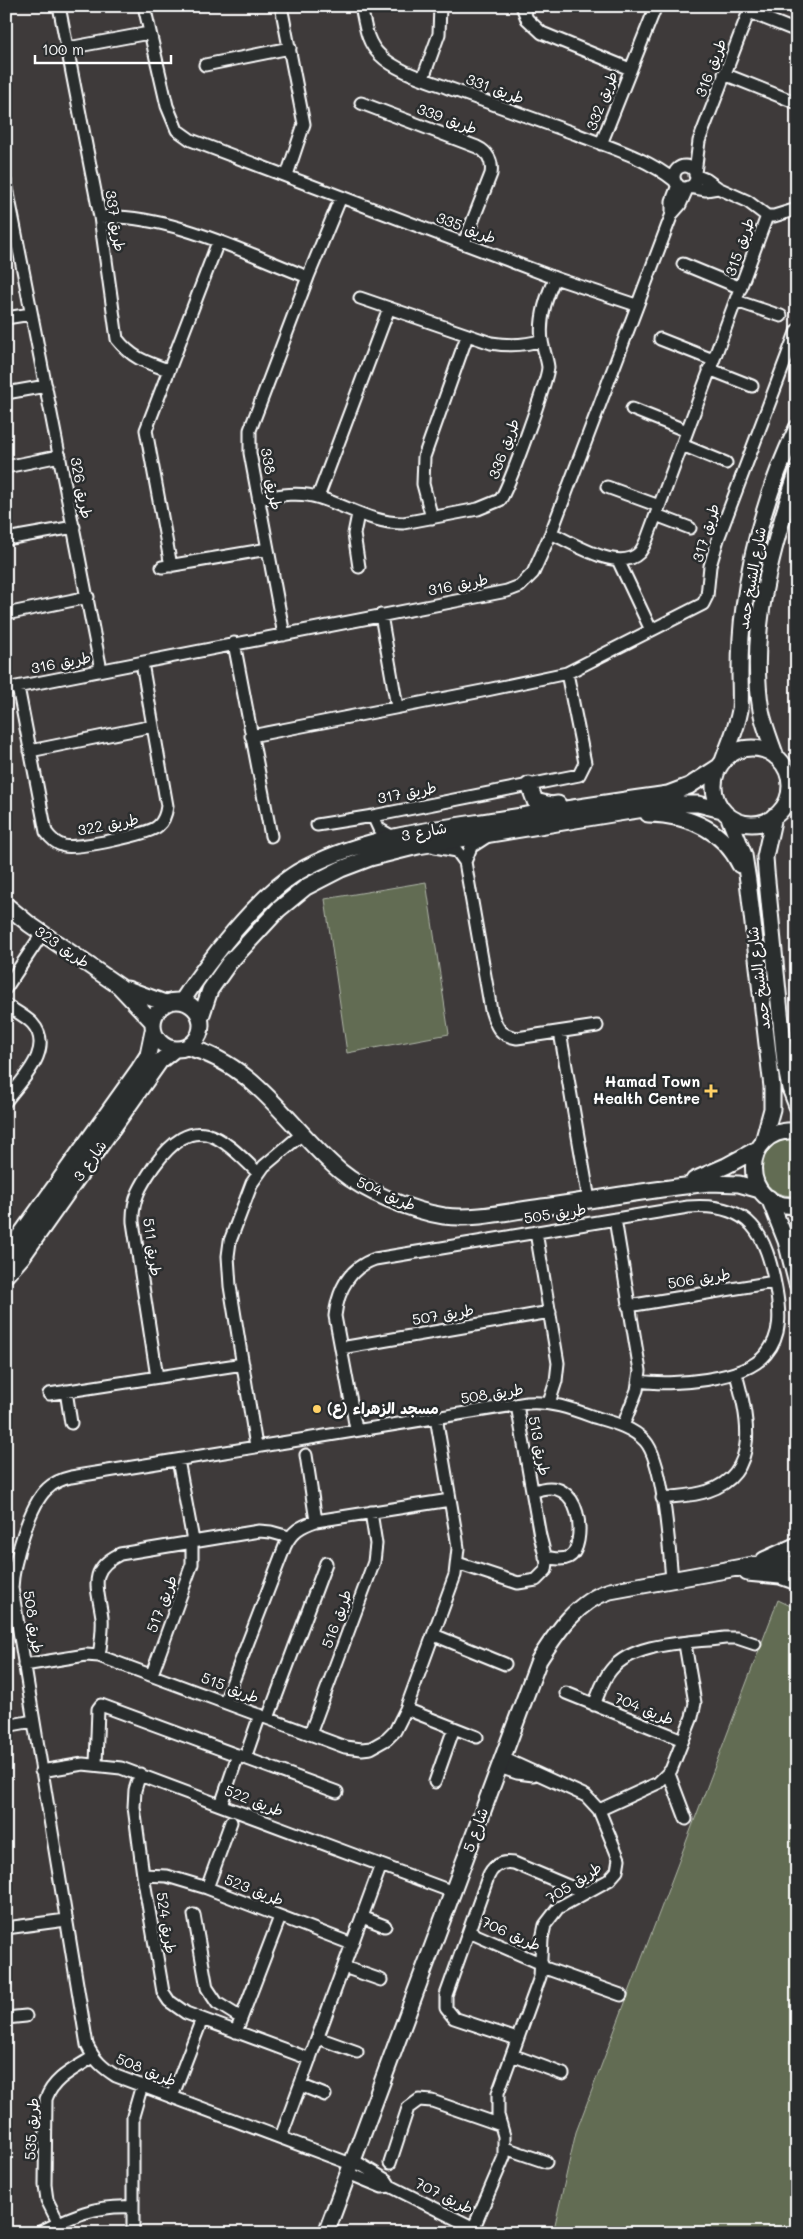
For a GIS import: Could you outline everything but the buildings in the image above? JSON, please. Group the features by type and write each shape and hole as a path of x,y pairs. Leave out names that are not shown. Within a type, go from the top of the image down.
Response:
{"street":[{"name":"طريق 337","path":"59,6 100,217 117,338 127,352 140,360 168,370"},
{"name":"طريق 335","path":"144,6 167,106 177,130 191,140 555,278 636,305"},
{"path":"281,6 304,124 287,175"},
{"name":"طريق 331","path":"361,6 368,39 376,51 393,64 424,78 652,165 682,185"},
{"path":"424,78 438,34 440,6"},
{"name":"طريق 332","path":"522,6 527,18 542,33 630,68"},
{"name":"طريق 332","path":"601,144 656,6"},
{"path":"750,9 797,31"},
{"name":"طريق 316","path":"695,174 699,141 750,9"},
{"path":"68,48 149,33"},
{"path":"205,65 290,48"},
{"path":"724,74 797,103"},
{"name":"طريق 339","path":"361,104 477,147 486,153 491,163 490,174 464,244"},
{"name":"طريق 316","path":"680,167 699,141"},
{"name":"طريق 331","path":"652,165 680,167"},
{"path":"680,167 691,168 695,174 695,181 682,185 674,175 680,167"},
{"name":"طريق 315","path":"695,174 718,188 747,201 767,216 774,216 797,209"},
{"name":"طريق 326","path":"6,183 12,242 31,314 46,386 101,670"},
{"name":"طريق 316","path":"12,688 234,643 381,616 520,586 533,573 551,533 672,214 673,196 682,185"},
{"name":"طريق 315","path":"682,185 706,190 718,188"},
{"name":"طريق 338","path":"284,635 250,453 250,430 308,277 341,197"},
{"path":"100,217 123,216 145,219 218,242 308,277"},
{"name":"طريق 315","path":"618,560 627,560 639,553 647,539 767,216"},
{"path":"218,242 146,430 167,566 268,549"},
{"name":"طريق 315","path":"683,264 741,288"},
{"name":"طريق 336","path":"259,499 289,493 318,497 358,514 391,523 404,523 432,518 495,504 504,495 548,368 542,340 547,296 555,278"},
{"path":"360,298 467,336 507,346 524,345 542,340"},
{"path":"736,301 780,316"},
{"path":"318,497 389,308"},
{"path":"6,318 31,314"},
{"name":"طريق 317","path":"251,736 567,673 699,606 705,600 710,566 718,538 797,330"},
{"path":"432,518 423,484 424,457 467,336"},
{"path":"660,339 752,386"},
{"path":"6,393 46,386"},
{"path":"632,408 687,431"},
{"name":"شارع الشيخ حمد","path":"721,763 735,732 740,709 744,607 763,515 784,454 797,428"},
{"path":"682,444 726,463"},
{"path":"6,467 60,456"},
{"name":"شارع الشيخ حمد","path":"778,759 762,712 757,662 762,612 772,555 779,525 797,473"},
{"path":"607,487 657,510 690,528"},
{"path":"358,514 354,534 359,567"},
{"path":"6,539 74,527"},
{"path":"551,533 611,560 618,560 651,630"},
{"path":"6,614 88,597"},
{"path":"381,616 397,707"},
{"path":"234,643 271,836"},
{"name":"طريق 322","path":"12,688 30,751 44,826 54,841 71,847 148,833 158,826 166,816 167,806 142,662"},
{"name":"طريق 317","path":"316,825 373,816 574,776 584,768 567,673"},
{"path":"30,751 153,726"},
{"path":"778,759 786,769 790,787 785,806 756,823 746,823 725,813 714,793 714,783 721,763 739,750 759,749 797,766"},
{"name":"شارع 3","path":"201,1024 210,990 229,963 278,910 306,886 341,869 370,858 418,846 490,834 615,807 682,790 721,763"},
{"path":"529,785 531,796 541,804 551,805 591,798 615,807 697,822 712,830 733,851 748,881"},
{"name":"شارع 3","path":"182,1001 236,929 283,883 326,858 395,838 458,826 615,807 698,804 725,813"},
{"name":"شارع الشيخ حمد","path":"785,806 766,849 766,871 785,1063 790,1088 797,1106"},
{"name":"شارع الشيخ حمد","path":"725,813 744,855 772,1087 772,1109 753,1167 755,1180 764,1194"},
{"name":"طريق 317","path":"373,816 379,829 395,838"},
{"name":"طريق 317","path":"367,845 374,826 373,816"},
{"path":"490,834 471,847 466,862 491,1010 499,1032 507,1037 516,1038 597,1026"},
{"path":"418,846 457,851 466,862"},
{"name":"طريق 323","path":"6,905 42,934 119,986 148,999 165,1003"},
{"path":"6,988 42,934"},
{"name":"طريق 323","path":"119,986 153,1026"},
{"path":"182,1001 194,1007 201,1024 199,1037 181,1048 159,1042 153,1026 157,1011 165,1003 182,1001"},
{"path":"6,1005 34,1025 41,1042 39,1056 6,1101"},
{"name":"طريق 504","path":"201,1024 227,1062"},
{"name":"شارع 3","path":"6,1255 148,1055 153,1026"},
{"path":"560,1032 589,1200"},
{"name":"شارع 3","path":"6,1275 38,1235 160,1062 181,1048"},
{"name":"طريق 504","path":"181,1048 215,1056 227,1062 278,1105 302,1134 341,1172 370,1190 408,1206 445,1216 484,1215 723,1182 764,1194 780,1204 797,1205"},
{"name":"طريق 504","path":"676,1187 726,1166 776,1134 797,1132"},
{"name":"طريق 511","path":"157,1377 133,1222 132,1213 136,1194 167,1148 174,1142 189,1135 204,1134 224,1141 258,1173"},
{"path":"256,1446 230,1286 228,1256 234,1226 246,1193 258,1173 302,1134"},
{"path":"764,1194 786,1241 797,1284"},
{"name":"طريق 505","path":"356,1430 342,1348 336,1327 337,1305 347,1279 354,1270 364,1263 375,1259 702,1206 730,1211 742,1218 759,1234 769,1255 779,1323 775,1340 759,1360 736,1374 668,1384 639,1381"},
{"path":"615,1219 628,1306 640,1362 639,1381 623,1426"},
{"path":"536,1232 558,1363 556,1381 549,1403"},
{"name":"طريق 506","path":"628,1306 774,1282"},
{"name":"طريق 507","path":"342,1348 550,1312"},
{"path":"49,1394 243,1364"},
{"path":"662,1498 699,1494 711,1490 732,1476 740,1465 746,1451 747,1420 736,1374"},
{"path":"66,1391 71,1423"},
{"name":"طريق 508","path":"351,2166 116,2076 103,2068 93,2057 87,2045 12,1588 12,1575 18,1551 40,1497 47,1489 63,1479 436,1417 516,1405 549,1403 623,1426 637,1434 652,1451 662,1498 672,1579"},
{"name":"طريق 513","path":"457,1563 512,1582 524,1583 536,1580 544,1574 547,1566 516,1405"},
{"name":"طريق 515","path":"24,1665 86,1655 100,1656 353,1749 371,1748 387,1739 401,1721 406,1709 452,1586 457,1563 456,1534 436,1417"},
{"path":"306,1456 316,1521"},
{"name":"طريق 517","path":"152,1674 189,1575 192,1543 178,1460"},
{"name":"طريق 513","path":"533,1492 550,1488 567,1494 572,1499 579,1527 578,1543 572,1554 562,1559 546,1556"},
{"path":"225,1702 289,1537 304,1525 316,1521 450,1500"},
{"name":"طريق 516","path":"310,1734 374,1562 376,1544 371,1512"},
{"path":"100,1656 102,1626 96,1590 97,1578 101,1567 109,1559 120,1554 259,1531 289,1537"},
{"name":"شارع 5","path":"754,1565 797,1545"},
{"path":"221,1805 242,1757 264,1716 326,1563"},
{"name":"شارع 5","path":"326,2233 539,1660 565,1622 598,1594 754,1565 797,1564"},
{"path":"718,1571 769,1574 797,1582"},
{"path":"434,1634 505,1664"},
{"name":"طريق 704","path":"594,1705 607,1676 620,1662 640,1651 731,1638 743,1639 755,1644"},
{"name":"طريق 704","path":"669,1774 695,1703 685,1644"},
{"name":"طريق 704","path":"566,1693 683,1740"},
{"path":"96,1764 98,1709 101,1705 337,1792"},
{"path":"406,1709 478,1737"},
{"path":"6,1726 33,1722"},
{"path":"435,1782 454,1728"},
{"name":"طريق 705","path":"479,2230 502,2165 505,2148 502,2125 498,2115 498,2093 542,1966 542,1939 548,1919 558,1908 609,1880 619,1866 618,1854 599,1810 594,1803 577,1791 537,1775 518,1773 501,1763"},
{"name":"طريق 522","path":"41,1771 71,1765 96,1764 121,1768 453,1892"},
{"name":"طريق 524","path":"140,1774 135,1790 134,1807 143,1875 163,1992 176,2008 310,2059"},
{"path":"599,1810 658,1784 669,1774 686,1819"},
{"path":"207,1888 231,1822"},
{"name":"طريق 706","path":"517,2040 454,2018 446,2008 446,1995 488,1877 491,1871 501,1863 514,1863 585,1893"},
{"path":"281,2138 381,1866"},
{"name":"طريق 523","path":"143,1875 167,1876 207,1888 352,1944"},
{"path":"194,1915 207,1988 217,2002 241,2018"},
{"path":"236,2032 280,1917"},
{"path":"362,1917 385,1926"},
{"path":"6,1928 66,1920"},
{"name":"طريق 706","path":"468,1932 542,1966"},
{"path":"542,1966 621,1995"},
{"path":"344,1967 381,1980"},
{"path":"6,2018 26,2016"},
{"path":"172,2097 202,2019"},
{"path":"318,2038 357,2052"},
{"path":"512,2054 563,2074"},
{"name":"طريق 535","path":"58,2222 47,2200 44,2185 46,2099 49,2091 60,2078 93,2057"},
{"path":"300,2085 325,2095"},
{"path":"133,2233 132,2116 142,2086"},
{"path":"390,2162 408,2108 418,2100 432,2100 502,2125"},
{"path":"505,2148 546,2162"},
{"name":"طريق 707","path":"351,2166 382,2187 390,2186 479,2230"},
{"path":"38,2233 87,2210 133,2209"}],"green space":[{"path":"426,882 449,1034 347,1053 325,899"},
{"path":"788,1139 797,1140 797,1195 783,1195 773,1190 766,1182 762,1172 762,1161 766,1151 775,1143"},
{"path":"778,1600 797,1609 797,2233 553,2233 576,2132"}],"place":[{"name":"Hamad Town Health Centre","path":"711,1091"},
{"name":"مسجد الزهراء (ع)","path":"317,1409"}]}
